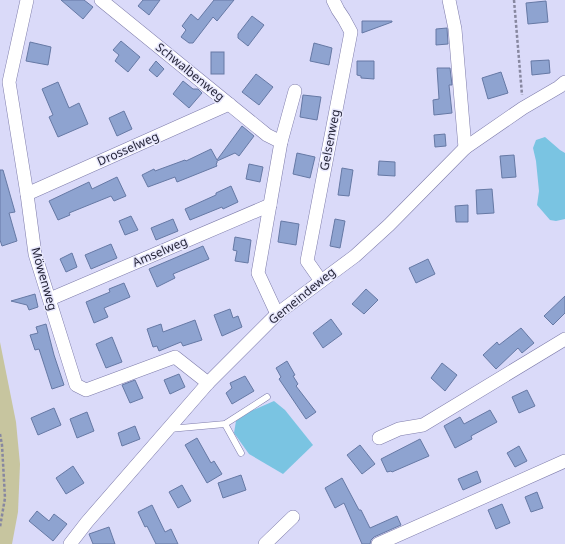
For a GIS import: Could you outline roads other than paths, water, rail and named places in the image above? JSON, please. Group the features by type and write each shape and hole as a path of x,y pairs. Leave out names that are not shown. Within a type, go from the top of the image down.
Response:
{"street":[{"name":"Möwenweg","path":"27,0 9,82 35,254 76,385 86,390 175,357 208,383"},
{"name":"Schwalbenweg","path":"101,0 267,135 281,142"},
{"name":"Gelsenweg","path":"320,281 307,261 351,32 333,0"},
{"path":"449,0 455,29 465,148"},
{"name":"Gemeindeweg","path":"70,544 87,522 208,383 277,314 355,256 389,225 465,148 523,108 565,82"},
{"path":"277,314 258,273 281,142 295,91"},
{"name":"Drosselweg","path":"27,194 229,104"},
{"name":"Amselweg","path":"50,299 270,205"},
{"path":"379,438 399,429 424,425 565,340"},
{"path":"378,544 565,461"},
{"path":"265,544 293,517"}],"lane":[{"path":"168,429 225,424 267,397"},
{"path":"225,424 241,453"}],"water":[{"path":"545,137 565,153 565,219 556,221 550,220 537,205 539,191 533,148 536,140"},
{"path":"274,401 285,410 313,445 283,474 249,454 234,433 236,421 251,411"}]}
